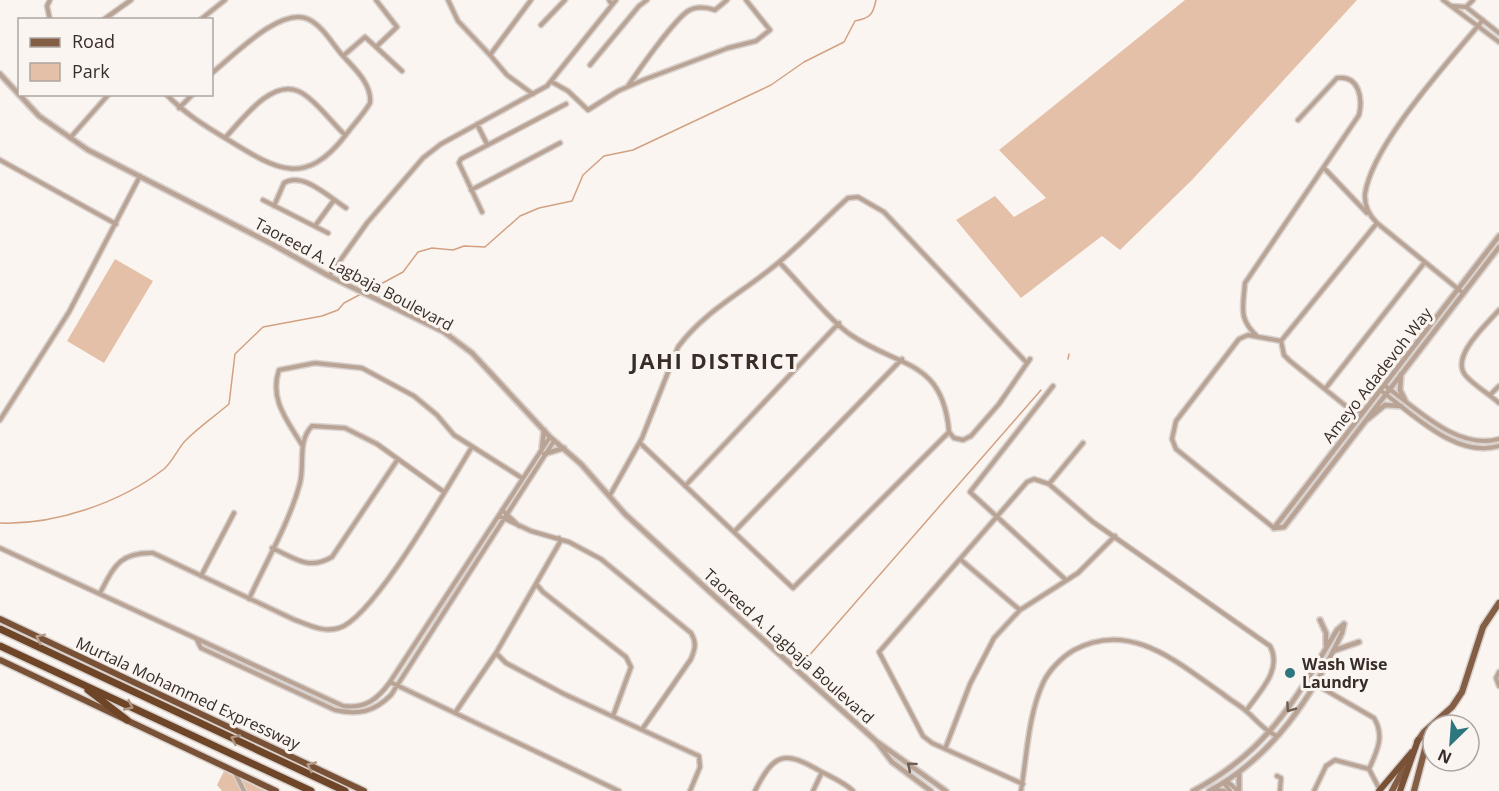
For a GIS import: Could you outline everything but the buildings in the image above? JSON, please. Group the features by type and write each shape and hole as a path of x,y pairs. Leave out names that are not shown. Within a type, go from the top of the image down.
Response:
{"highway":[{"name":"Murtala Mohammed Expressway","path":"0,619 364,791"},
{"name":"Murtala Mohammed Expressway","path":"0,629 345,791"},
{"path":"11,634 3,638 1,646 311,791"},
{"path":"0,660 276,791"},
{"path":"76,681 127,720"},
{"path":"1400,791 1418,740"},
{"path":"1380,791 1412,752"}],"main road":[{"path":"1445,713 1462,692 1483,627 1499,603"},
{"path":"1392,791 1421,737"},
{"path":"1414,791 1421,764"}],"street":[{"path":"49,18 47,12 50,0"},
{"path":"106,18 130,0"},
{"path":"202,18 225,0"},
{"path":"376,0 397,27 376,47"},
{"path":"448,0 458,21 507,75 533,94"},
{"path":"490,55 531,0"},
{"path":"541,25 565,0"},
{"path":"609,0 612,5"},
{"path":"329,276 367,223 423,158 441,144 552,82 616,0"},
{"path":"590,65 639,6 647,0"},
{"path":"628,87 664,37 688,11 706,6 715,10 727,0"},
{"path":"552,82 568,91 588,110 628,87 700,58 756,41 770,30 746,0"},
{"path":"1443,0 1499,42"},
{"path":"1466,7 1473,0"},
{"path":"1450,5 1466,7 1499,33"},
{"path":"168,96 179,108 225,138 276,168 291,170 305,169 320,162 366,109 371,96 364,80 309,20 289,17 278,20 213,72"},
{"path":"1370,215 1365,196 1368,181 1387,145 1415,102 1483,20"},
{"path":"343,56 364,37 402,71"},
{"name":"Taoreed A. Lagbaja Boulevard","path":"0,74 18,93"},
{"path":"1258,337 1247,327 1243,316 1245,284 1359,115 1360,93 1356,85 1346,78 1337,78 1298,120"},
{"path":"225,138 271,93 289,88 303,93 345,135"},
{"name":"Taoreed A. Lagbaja Boulevard","path":"20,96 39,116 70,138 329,276 444,332 472,353 544,430 565,448 610,495 624,514 876,741 892,762 931,791"},
{"path":"70,138 106,96"},
{"path":"179,108 191,96"},
{"path":"482,212 459,163 464,156 566,104"},
{"path":"477,124 487,144"},
{"path":"471,189 560,142"},
{"path":"0,160 116,224"},
{"path":"1324,168 1377,223 1463,293"},
{"path":"291,170 295,180"},
{"path":"0,420 51,342 140,176"},
{"path":"274,206 284,183 295,180 309,184 346,208"},
{"path":"610,495 640,443 678,347 684,339 715,308 779,262 848,198 858,197 884,212 1028,361 1003,399 971,436 963,440 954,438 949,432 947,410 937,388 913,364 850,335 779,262"},
{"path":"315,226 333,200"},
{"path":"263,201 328,233"},
{"path":"1281,341 1377,223"},
{"name":"Ameyo Adadevoh Way","path":"1387,387 1499,236"},
{"name":"Ameyo Adadevoh Way","path":"1274,528 1354,423 1401,373 1499,247"},
{"path":"1325,390 1425,262"},
{"path":"1499,310 1463,353 1461,362 1466,376 1499,403"},
{"path":"685,486 839,323"},
{"path":"1274,528 1176,449 1172,439 1176,421 1239,339 1248,335 1281,341"},
{"path":"1281,341 1284,355 1325,390 1352,411 1364,411"},
{"path":"734,532 902,359"},
{"path":"302,445 282,412 274,386 279,370 315,363 362,368 390,381 414,396 454,435 522,478"},
{"path":"1401,373 1400,390 1405,400"},
{"path":"1053,386 970,492 1066,580"},
{"path":"1490,395 1499,386"},
{"path":"1387,387 1460,436 1476,441 1499,439"},
{"path":"1382,392 1457,443 1475,447 1499,446"},
{"name":"Ameyo Adadevoh Way","path":"1274,528 1284,527 1382,392"},
{"path":"1357,429 1385,405 1401,406"},
{"path":"1352,411 1354,423"},
{"path":"249,599 300,482 302,445 305,433 312,426 330,425 356,433 444,492"},
{"path":"542,448 544,430"},
{"path":"640,443 793,588 949,432"},
{"path":"0,548 343,706 362,706 372,702 390,682 542,448 553,438"},
{"path":"197,639 201,648 335,710 353,713 373,710 387,699 397,686 508,514 553,438"},
{"path":"1049,484 1083,443"},
{"path":"100,593 120,560 136,552 153,553 249,599 319,628 330,630 352,623 370,602 472,447"},
{"path":"544,454 565,448"},
{"path":"272,548 311,564 320,564 332,557 398,459"},
{"path":"1023,784 945,749 923,736 879,652 1027,482 1041,479 1049,484 1093,522 1270,646 1275,665 1271,676 1246,711"},
{"path":"502,510 520,527"},
{"path":"201,576 234,513"},
{"path":"499,516 520,527 559,538 601,559 691,633 695,640 691,660 643,728"},
{"path":"945,749 984,655 994,638 1020,610 1093,561 1115,536"},
{"path":"455,713 496,653 537,585 560,542 559,538"},
{"path":"960,559 1020,610"},
{"name":"Taoreed A. Lagbaja Boulevard","path":"686,570 720,601"},
{"path":"537,585 626,657 631,667 614,716"},
{"path":"1320,620 1326,633 1326,648"},
{"path":"1193,791 1227,773 1270,734 1306,684 1337,630 1344,624 1333,651 1315,684 1278,737 1239,772 1210,790"},
{"path":"1022,791 1034,710 1043,681 1066,655 1091,643 1120,639 1149,646 1170,657 1246,711 1270,734 1278,737"},
{"path":"1333,651 1359,642"},
{"path":"496,653 517,670 699,756 700,767 690,791"},
{"path":"1499,672 1496,678 1499,686"},
{"path":"390,682 619,791"},
{"path":"1306,684 1315,684 1374,718 1379,726 1380,739 1369,769 1380,791"},
{"name":"Taoreed A. Lagbaja Boulevard","path":"876,741 890,749 939,790 946,791"},
{"path":"755,791 764,773 779,757 799,758 853,791"},
{"path":"1314,791 1326,766 1335,760 1369,769"},
{"path":"234,770 244,791"},
{"path":"813,791 822,772"},
{"path":"1238,791 1239,772"},
{"path":"1227,773 1225,781 1230,791"},
{"path":"1277,776 1281,778 1280,791"},
{"path":"1214,780 1225,781 1238,791"},
{"path":"1210,790 1224,791"}],"green space":[{"path":"1185,0 1357,0 1192,180 1120,250 1102,236 1021,298 956,220 995,196 1014,217 1046,198 999,150"},
{"path":"115,259 153,281 104,363 67,341"},
{"path":"224,771 265,791 222,791 217,785"}],"waterway":[{"path":"366,292 403,272 418,252 432,248 453,250 464,246 485,247 520,216 539,208 572,201 583,175 604,156 633,150 771,85 804,62 844,42 855,21 864,19 872,12 876,0"},
{"path":"0,523 43,520 86,510 147,481 167,466 191,435 229,404 235,354 263,327 322,316 338,310 344,303 361,294"},
{"path":"1068,359 1069,354"},
{"path":"807,658 1041,390"}],"place":[{"name":"Wash Wise Laundry","path":"1290,673"}],"district":[{"name":"JAHI DISTRICT","path":"715,361"}]}
